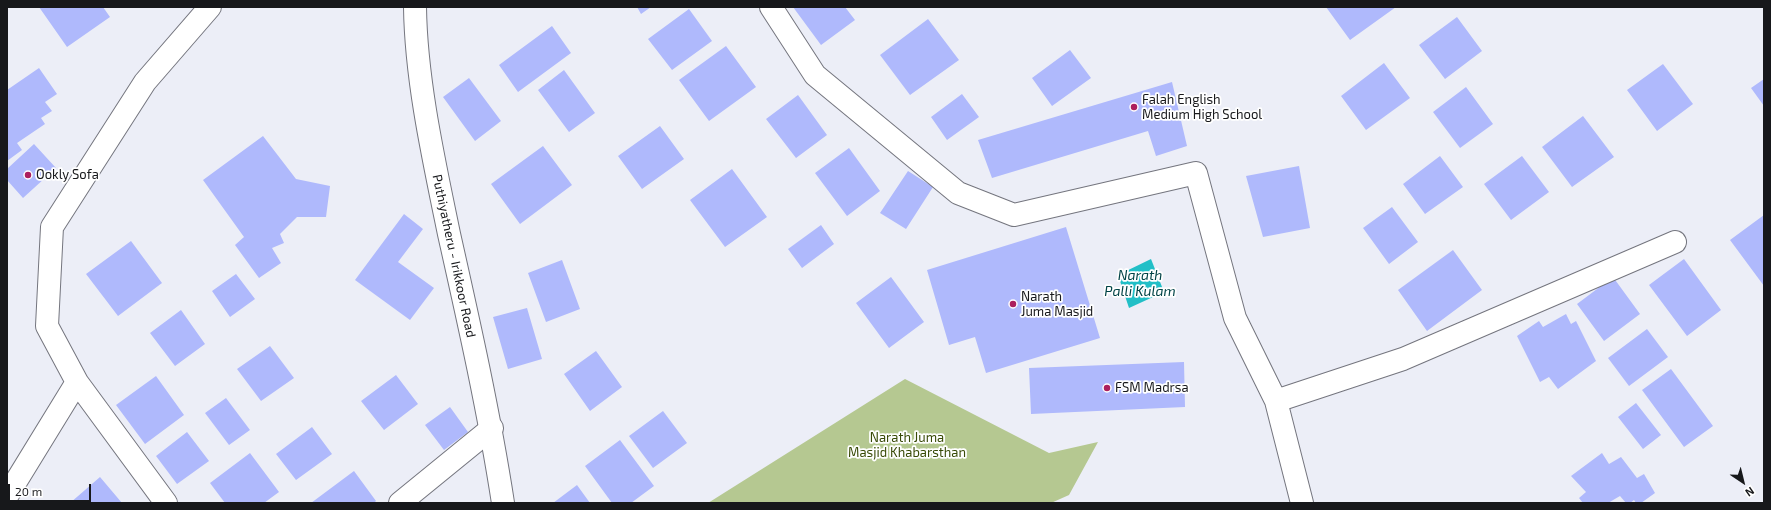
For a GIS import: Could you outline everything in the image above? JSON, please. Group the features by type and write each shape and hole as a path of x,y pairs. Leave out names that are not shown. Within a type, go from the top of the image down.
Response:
{"street":[{"path":"166,503 77,382 47,326 52,227 145,82 210,7"},
{"name":"Puthiyatheru - Irikkoor Road","path":"415,7 415,44 437,176 492,428 503,503"},
{"path":"771,7 815,74 958,193 1014,215 1196,173 1235,318 1276,401 1302,503"},
{"path":"1276,401 1403,359 1675,242"},
{"path":"7,496 77,382"},
{"path":"400,503 492,428"}],"green space":[{"name":"Narath Juma Masjid Khabarsthan","path":"905,379 1049,453 1098,442 1069,495 1051,503 708,503"}],"water":[{"name":"Narath Palli Kulam","path":"1151,259 1164,292 1129,308 1118,275"}],"building":[{"path":"39,7 103,7 110,17 67,47"},
{"path":"637,7 651,7 641,14"},
{"path":"793,7 845,7 855,20 821,45"},
{"path":"1326,7 1396,7 1350,40"},
{"path":"689,9 712,41 672,70 648,39"},
{"path":"1457,17 1482,51 1445,79 1419,45"},
{"path":"928,19 959,60 910,95 880,55"},
{"path":"552,26 571,53 518,92 499,65"},
{"path":"726,46 756,87 709,121 679,80"},
{"path":"1070,50 1091,78 1052,106 1032,78"},
{"path":"1384,63 1410,98 1366,130 1341,96"},
{"path":"1663,64 1693,104 1657,131 1627,90"},
{"path":"39,68 57,94 45,102 52,111 41,118 45,124 17,143 22,150 7,161 7,90"},
{"path":"564,70 595,113 569,132 538,90"},
{"path":"469,78 501,121 475,141 443,97"},
{"path":"1764,79 1764,106 1751,88"},
{"name":"Falah English Medium High School","path":"1172,82 1187,146 1156,156 1148,131 992,178 978,140"},
{"path":"1466,87 1493,124 1460,148 1433,112"},
{"path":"962,94 979,117 947,140 931,117"},
{"path":"798,95 827,135 796,158 766,119"},
{"path":"1583,116 1614,157 1572,187 1542,147"},
{"path":"660,126 684,159 642,189 618,156"},
{"path":"263,136 296,179 330,186 326,217 297,217 280,234 284,243 272,248 281,263 259,278 235,245 244,237 203,180"},
{"name":"Ookly Sofa","path":"34,144 56,168 23,198 7,180 7,169"},
{"path":"543,146 572,185 520,224 491,184"},
{"path":"849,148 880,191 847,216 815,173"},
{"path":"1440,156 1463,187 1425,214 1403,184"},
{"path":"1522,156 1549,192 1511,220 1484,184"},
{"path":"1299,166 1310,228 1263,237 1246,176"},
{"path":"732,169 767,217 725,247 690,200"},
{"path":"908,171 933,187 906,229 880,213"},
{"path":"1392,207 1418,242 1389,264 1363,228"},
{"path":"404,214 423,229 398,262 434,288 410,320 355,280"},
{"path":"1764,215 1764,286 1730,240"},
{"path":"821,225 834,244 802,268 788,249"},
{"name":"Narath Juma Masjid","path":"1066,227 1100,338 986,373 975,337 949,345 927,270"},
{"path":"131,241 162,283 118,316 86,274"},
{"path":"1453,250 1482,290 1427,331 1398,290"},
{"path":"1684,259 1721,310 1687,336 1649,285"},
{"path":"562,260 580,309 546,322 528,273"},
{"path":"236,274 255,299 230,317 212,291"},
{"path":"891,277 924,322 889,348 856,303"},
{"path":"1613,277 1640,314 1604,341 1577,304"},
{"path":"527,308 542,359 508,369 493,317"},
{"path":"181,310 205,344 175,366 150,333"},
{"path":"1566,314 1571,324 1576,321 1596,361 1558,389 1549,377 1540,382 1517,336 1539,321 1543,327"},
{"path":"1647,329 1668,357 1629,386 1608,358"},
{"path":"270,346 294,378 261,401 237,369"},
{"path":"596,351 622,387 590,411 564,374"},
{"name":"FSM Madrsa","path":"1184,362 1185,407 1031,414 1029,368"},
{"path":"1671,369 1713,426 1684,447 1642,390"},
{"path":"396,375 418,404 384,430 361,401"},
{"path":"156,376 184,415 145,444 116,405"},
{"path":"226,398 250,430 229,445 205,413"},
{"path":"1636,403 1661,435 1643,449 1618,417"},
{"path":"450,407 468,432 444,450 425,425"},
{"path":"663,411 687,443 653,468 629,436"},
{"path":"312,427 332,454 296,480 276,454"},
{"path":"187,432 209,461 177,484 156,456"},
{"path":"620,440 654,486 631,503 612,503 585,466"},
{"path":"250,453 279,492 264,503 225,503 210,483"},
{"path":"1602,453 1609,464 1621,457 1637,478 1644,474 1655,493 1641,503 1636,503 1634,500 1630,503 1626,503 1620,496 1608,503 1583,503 1579,498 1586,492 1571,476"},
{"path":"354,471 376,501 374,503 311,503"},
{"path":"100,477 122,503 70,503"},
{"path":"577,485 590,503 553,503"}],"place":[{"name":"Falah English Medium High School","path":"1134,107"},
{"name":"Ookly Sofa","path":"28,175"},
{"name":"Narath Juma Masjid","path":"1013,304"},
{"name":"FSM Madrsa","path":"1107,388"}]}
